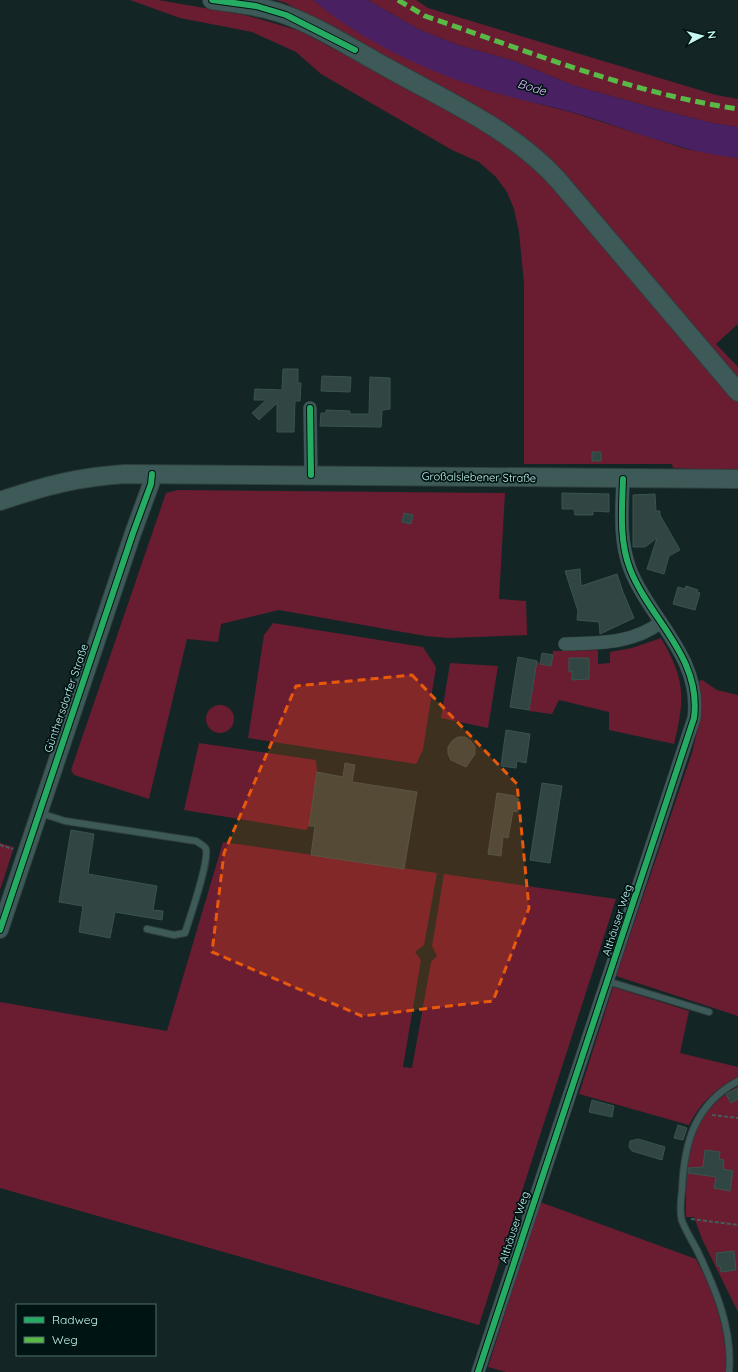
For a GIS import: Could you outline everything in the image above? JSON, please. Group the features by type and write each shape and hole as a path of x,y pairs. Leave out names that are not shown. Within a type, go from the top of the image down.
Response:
{"main road":[{"path":"212,0 267,9 300,21 472,114 515,141 554,175 738,392"},
{"name":"Großalslebener Straße","path":"0,501 36,488 75,479 101,476 152,474 738,479"}],"street":[{"path":"310,408 310,475"},
{"name":"Günthersdorfer Straße","path":"0,930 38,813 151,484 152,474"},
{"name":"Althäuser Weg","path":"478,1372 694,718 695,694 689,674 675,643 636,581 627,559 622,527 623,479"},
{"path":"565,644 628,639 645,633 661,622"}],"lane":[{"path":"38,813 65,822 196,841 204,846 206,849 204,864 185,933 174,935 147,929"},
{"path":"607,981 709,1012"},
{"path":"729,1372 727,1334 721,1305 682,1220 680,1205 684,1162 690,1138 701,1112 721,1091 738,1081"}],"path":[{"path":"701,1112 738,1118"},
{"path":"682,1220 695,1219 738,1225"}],"highlighted area":[{"path":"412,675 517,784 529,908 493,1001 362,1016 212,952 224,853 296,686"}],"shaded area":[{"path":"130,0 158,0 245,15 300,31 463,117 501,140 544,174 738,402 738,471 673,468 672,464 524,464 524,283 519,232 514,209 507,192 496,177 479,162 452,150 321,74 296,52 252,32 180,18"},
{"path":"276,0 313,0 351,27 382,45 430,69 490,91 574,113 686,149 738,158 738,324 716,344 738,367 738,379 558,168 537,147 516,132 413,71 369,50 286,3"},
{"path":"368,0 416,0 428,8 716,95 738,99 738,127 712,123 575,86 514,61 461,46 420,30"},
{"path":"178,490 505,493 499,599 526,601 527,635 448,638 425,636 279,610 221,624 218,642 187,639 149,799 74,775 71,770 166,493"},
{"path":"273,623 423,647 436,667 423,750 416,764 248,738 264,635"},
{"path":"661,638 675,666 681,690 680,714 674,744 609,730 609,712 559,700 552,714 529,711 537,661 540,664 551,666 553,651 598,650 598,664 610,663 610,652 632,648"},
{"path":"450,663 498,666 488,728 441,718"},
{"path":"702,680 717,690 738,695 738,1016 616,976 692,753 702,710 699,681"},
{"path":"220,705 230,709 234,719 230,729 220,733 210,729 206,719 210,709"},
{"path":"199,743 316,760 317,772 309,826 306,830 184,810"},
{"path":"223,842 437,873 424,945 415,952 421,960 403,1067 412,1068 431,962 437,956 432,946 444,874 616,899 479,1325 0,1188 0,1002 167,1031"},
{"path":"0,843 14,847 0,890"},
{"path":"613,987 689,1011 680,1053 738,1067 738,1077 730,1081 709,1097 693,1117 689,1125 579,1094"},
{"path":"738,1086 738,1312 702,1239 694,1217 686,1217 687,1177 692,1142 698,1127 707,1112 720,1099"},
{"path":"540,1202 696,1259 714,1299 722,1328 725,1343 725,1372 506,1372 488,1367"}],"water":[{"name":"Bode","path":"313,0 368,0 420,30 461,46 514,61 575,86 712,123 738,127 738,158 696,151 575,113 467,84 420,65 374,42 352,29"}],"building":[{"path":"283,369 298,369 298,383 301,383 300,401 295,401 294,432 277,432 277,403 259,420 252,413 266,400 254,400 255,389 282,390"},
{"path":"322,376 351,377 350,392 321,391"},
{"path":"370,377 390,378 390,409 382,410 381,427 320,426 321,413 326,413 326,410 350,411 350,414 369,414"},
{"path":"592,452 601,452 601,461 592,461"},
{"path":"562,493 609,494 609,512 593,511 593,515 575,515 574,509 562,509"},
{"path":"655,494 656,511 660,511 660,515 680,550 669,556 664,574 647,569 657,538 645,547 633,547 633,495"},
{"path":"404,513 413,515 411,524 402,522"},
{"path":"580,569 581,586 617,574 634,618 600,634 599,622 577,620 578,611 565,571"},
{"path":"686,586 698,590 697,592 700,593 695,610 673,604 678,587 685,589"},
{"path":"542,653 553,655 551,666 540,664"},
{"path":"518,657 537,661 529,710 510,707"},
{"path":"569,658 589,658 589,679 572,680 572,671 569,672"},
{"path":"506,730 530,734 526,763 517,761 516,768 501,766"},
{"path":"458,737 465,737 471,741 475,747 475,754 466,767 451,760 448,754 448,747 452,741"},
{"path":"345,763 355,765 352,782 417,792 404,869 311,855 315,826 309,826 317,772 343,777"},
{"path":"542,783 562,786 550,863 530,860"},
{"path":"497,793 515,796 515,798 519,799 517,812 513,811 508,838 503,837 501,856 488,854"},
{"path":"71,830 94,834 88,874 157,886 153,910 163,911 162,920 115,912 110,938 79,932 83,906 59,902"},
{"path":"738,1088 738,1099 731,1103 726,1094"},
{"path":"592,1100 614,1106 612,1117 589,1112"},
{"path":"678,1125 687,1128 683,1140 674,1138"},
{"path":"638,1139 665,1147 662,1160 632,1151 629,1147 630,1141"},
{"path":"705,1150 720,1152 719,1159 724,1160 723,1169 733,1171 730,1191 714,1188 716,1177 688,1173 688,1168 703,1167"},
{"path":"734,1251 736,1270 721,1272 720,1266 717,1266 716,1253"}],"marked path":[{"path":"398,0 425,16 580,70 658,93 738,109"}],"cycle path":[{"path":"212,0 256,6 286,15 355,50"},
{"path":"310,408 311,475"},
{"path":"0,930 133,533 151,484 152,474"},
{"path":"478,1372 694,718 694,696 690,676 683,657 639,588 626,558 622,524 623,479"}]}
